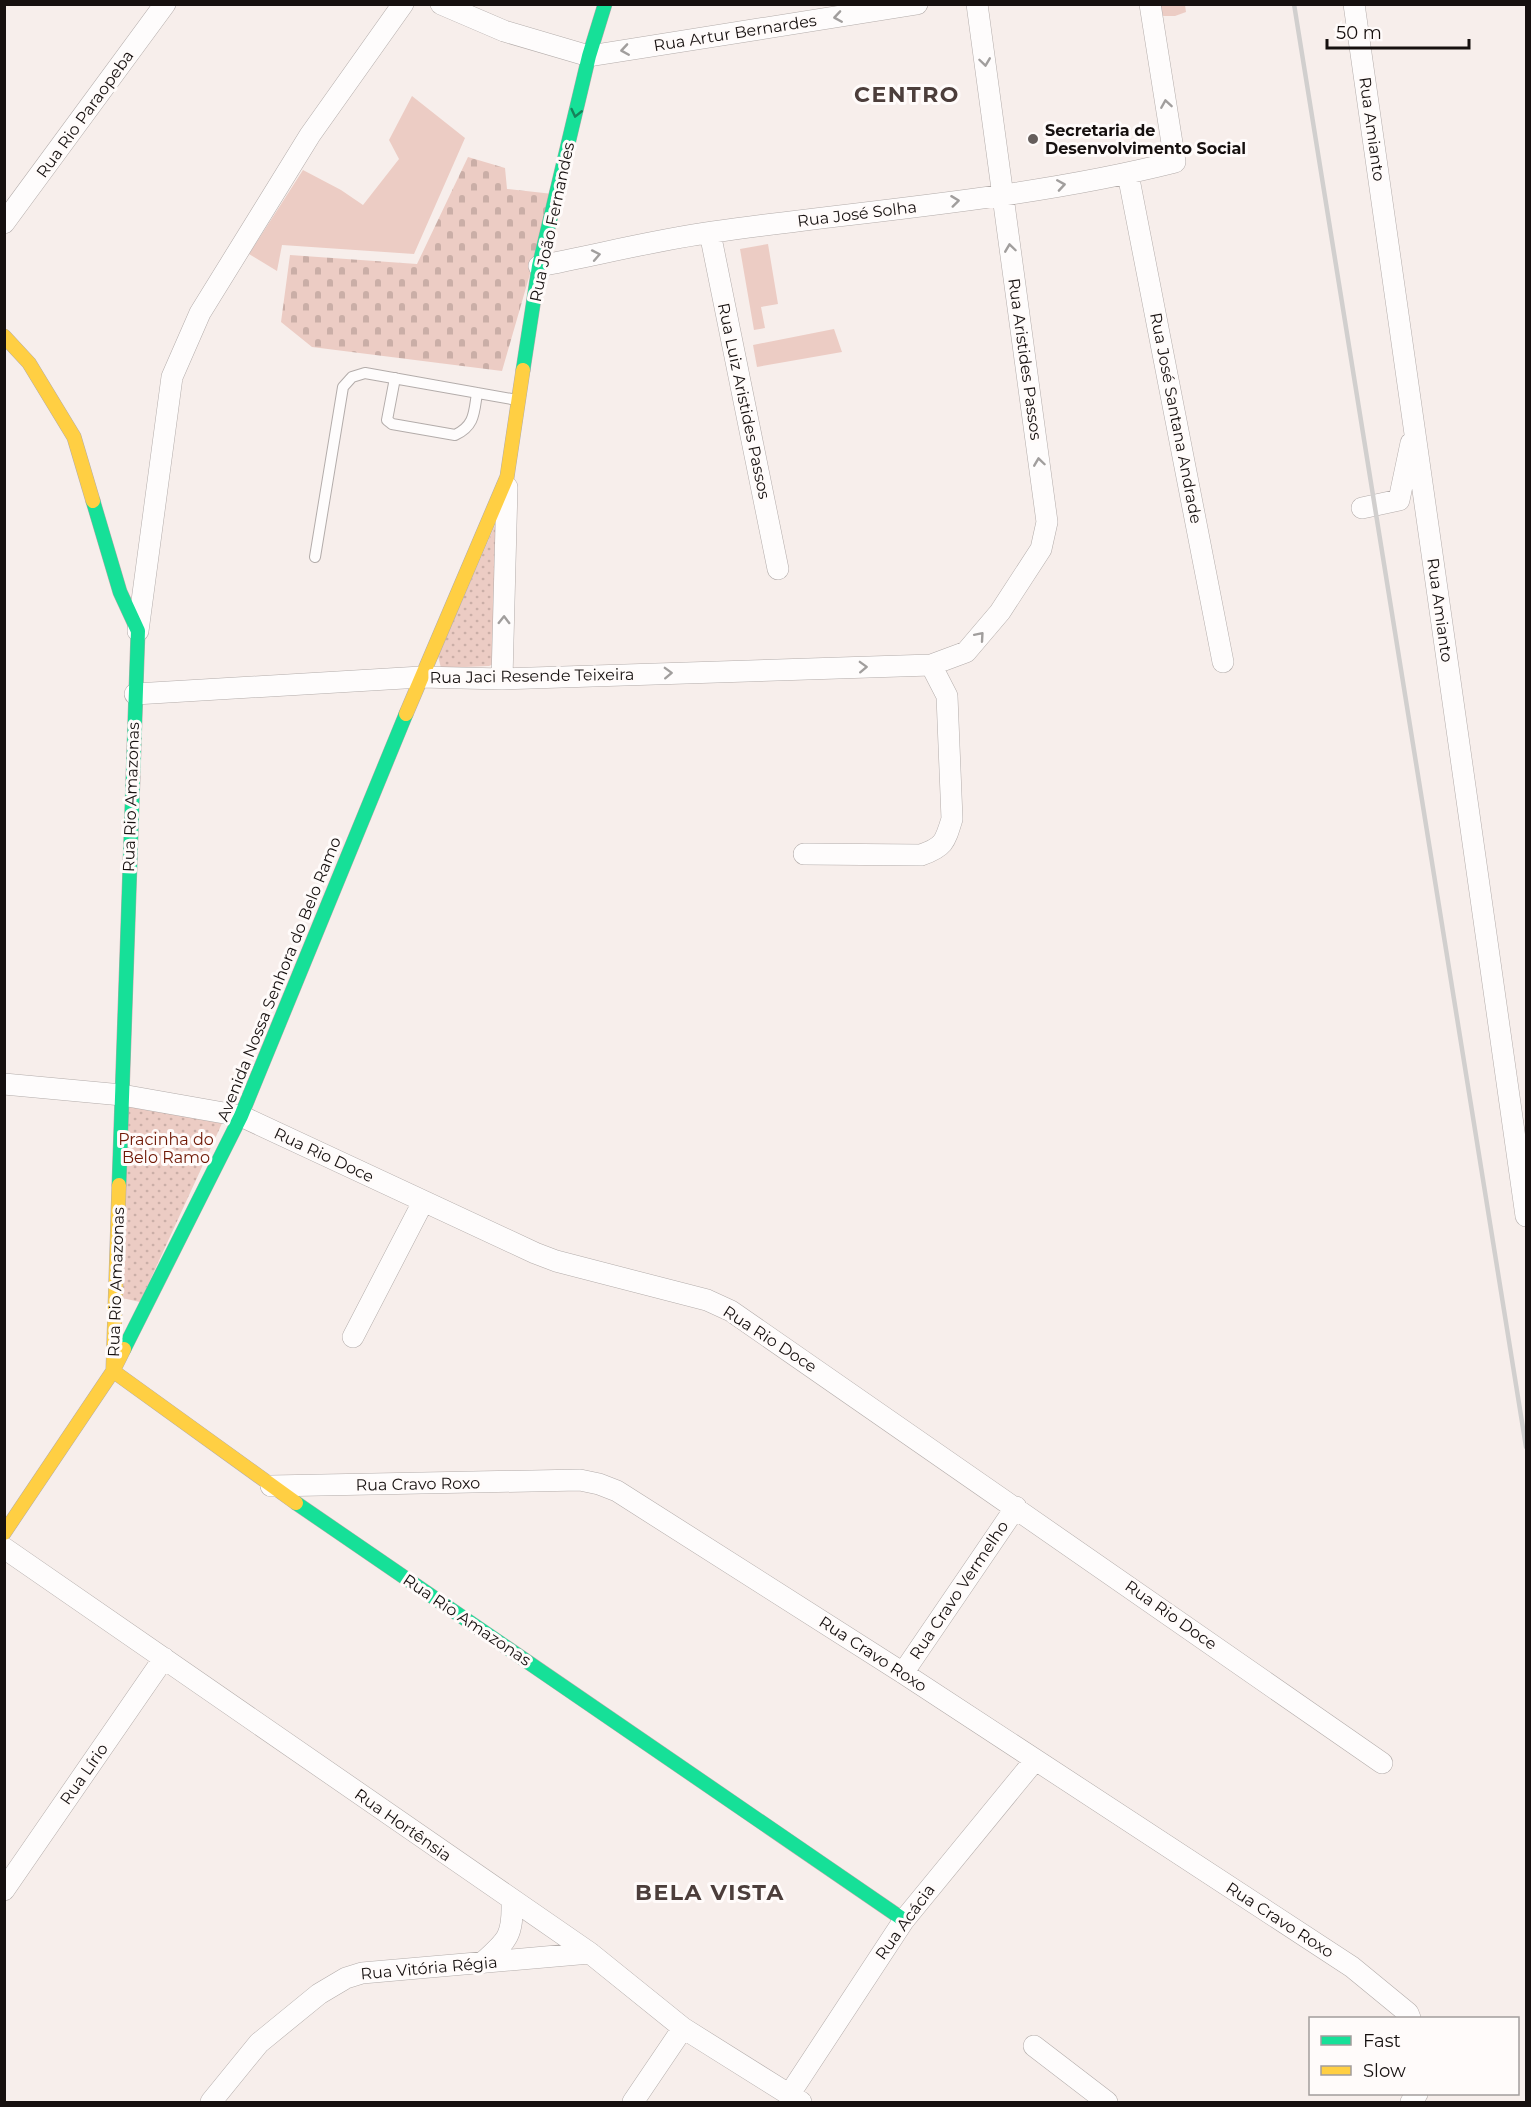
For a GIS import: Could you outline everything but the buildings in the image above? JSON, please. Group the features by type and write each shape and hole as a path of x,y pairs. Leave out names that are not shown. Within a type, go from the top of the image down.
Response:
{"street":[{"name":"Rua Rio Paraopeba","path":"4,223 165,4"},
{"path":"138,630 172,377 200,313 310,135 403,4"},
{"path":"441,4 504,31 589,56"},
{"name":"Rua João Fernandes","path":"502,679 507,477 539,266 589,56 605,4"},
{"name":"Rua Artur Bernardes","path":"589,56 916,4"},
{"name":"Rua Aristides Passos","path":"931,665 966,652 1000,612 1041,549 1047,522 977,4"},
{"name":"Rua José Solha","path":"539,266 710,232 1003,195 1128,174 1175,162 1150,4"},
{"name":"Rua Amianto","path":"1354,4 1527,1216"},
{"name":"Rua José Santana Andrade","path":"1128,174 1223,662"},
{"name":"Rua Luiz Aristides Passos","path":"710,232 778,569"},
{"name":"Rua Rio Amazonas","path":"4,336 29,363 74,436 120,592 138,630 113,1371 271,1486 904,1920"},
{"path":"1362,508 1399,500 1414,428"},
{"name":"Rua João Fernandes","path":"421,677 507,477"},
{"path":"804,854 921,855 937,850 946,838 951,819 947,696 931,665"},
{"name":"Rua Jaci Resende Teixeira","path":"135,694 421,677 502,679 931,665"},
{"name":"Avenida Nossa Senhora do Belo Ramo","path":"4,1533 113,1371 241,1116 421,677"},
{"name":"Rua Rio Doce","path":"4,1084 122,1095 241,1116 423,1202 556,1261 707,1300 731,1311 1016,1506 1382,1763"},
{"path":"352,1337 423,1202"},
{"name":"Rua Cravo Roxo","path":"271,1486 580,1480 617,1491 903,1672 1352,1967 1408,2013 1409,2017"},
{"name":"Rua Cravo Vermelho","path":"903,1672 1016,1506"},
{"name":"Rua Hortênsia","path":"4,1548 590,1953 683,2028 795,2098"},
{"name":"Rua Lírio","path":"4,1890 165,1658"},
{"name":"Rua Acácia","path":"795,2098 904,1920 1035,1760"},
{"path":"482,1963 506,1942 513,1924 513,1901"},
{"name":"Rua Vitória Régia","path":"211,2103 259,2043 319,1994 346,1978 362,1973 590,1953"},
{"path":"633,2103 683,2028"},
{"path":"1034,2046 1107,2103"}],"lane":[{"path":"315,557 343,387 352,377 365,373 520,401"},
{"path":"395,378 387,420 392,424 455,435 465,431 472,420 477,393"}],"green space":[{"path":"1159,5 1185,5 1186,12 1175,16 1161,16"},
{"path":"412,96 465,138 414,254 282,245 277,271 249,254 303,170 341,190 363,205 399,159 389,140"},
{"path":"468,157 505,168 507,189 553,194 502,371 312,347 281,322 290,255 417,264"},
{"path":"768,244 778,304 761,307 765,328 754,330 740,249"},
{"path":"834,329 842,352 757,367 753,345"},
{"path":"495,525 496,663 489,666 441,668 438,656"},
{"name":"Pracinha do Belo Ramo","path":"125,1098 224,1119 140,1302 122,1298"}],"railway":[{"path":"1294,4 1526,1447"}],"traffic: fast":[{"path":"523,370 539,266 589,56 605,4"},
{"path":"93,501 120,592 138,631 119,1185"},
{"path":"124,1349 241,1116 406,714"},
{"path":"296,1503 904,1920"}],"traffic: slow":[{"path":"4,336 29,363 74,437 93,501"},
{"path":"406,714 507,477 523,370"},
{"path":"119,1185 113,1371 296,1503"},
{"path":"4,1533 113,1371 124,1349"}],"place":[{"name":"Secretaria de Desenvolvimento Social","path":"1033,139"}],"district":[{"name":"CENTRO","path":"907,94"},
{"name":"BELA VISTA","path":"710,1892"}]}
